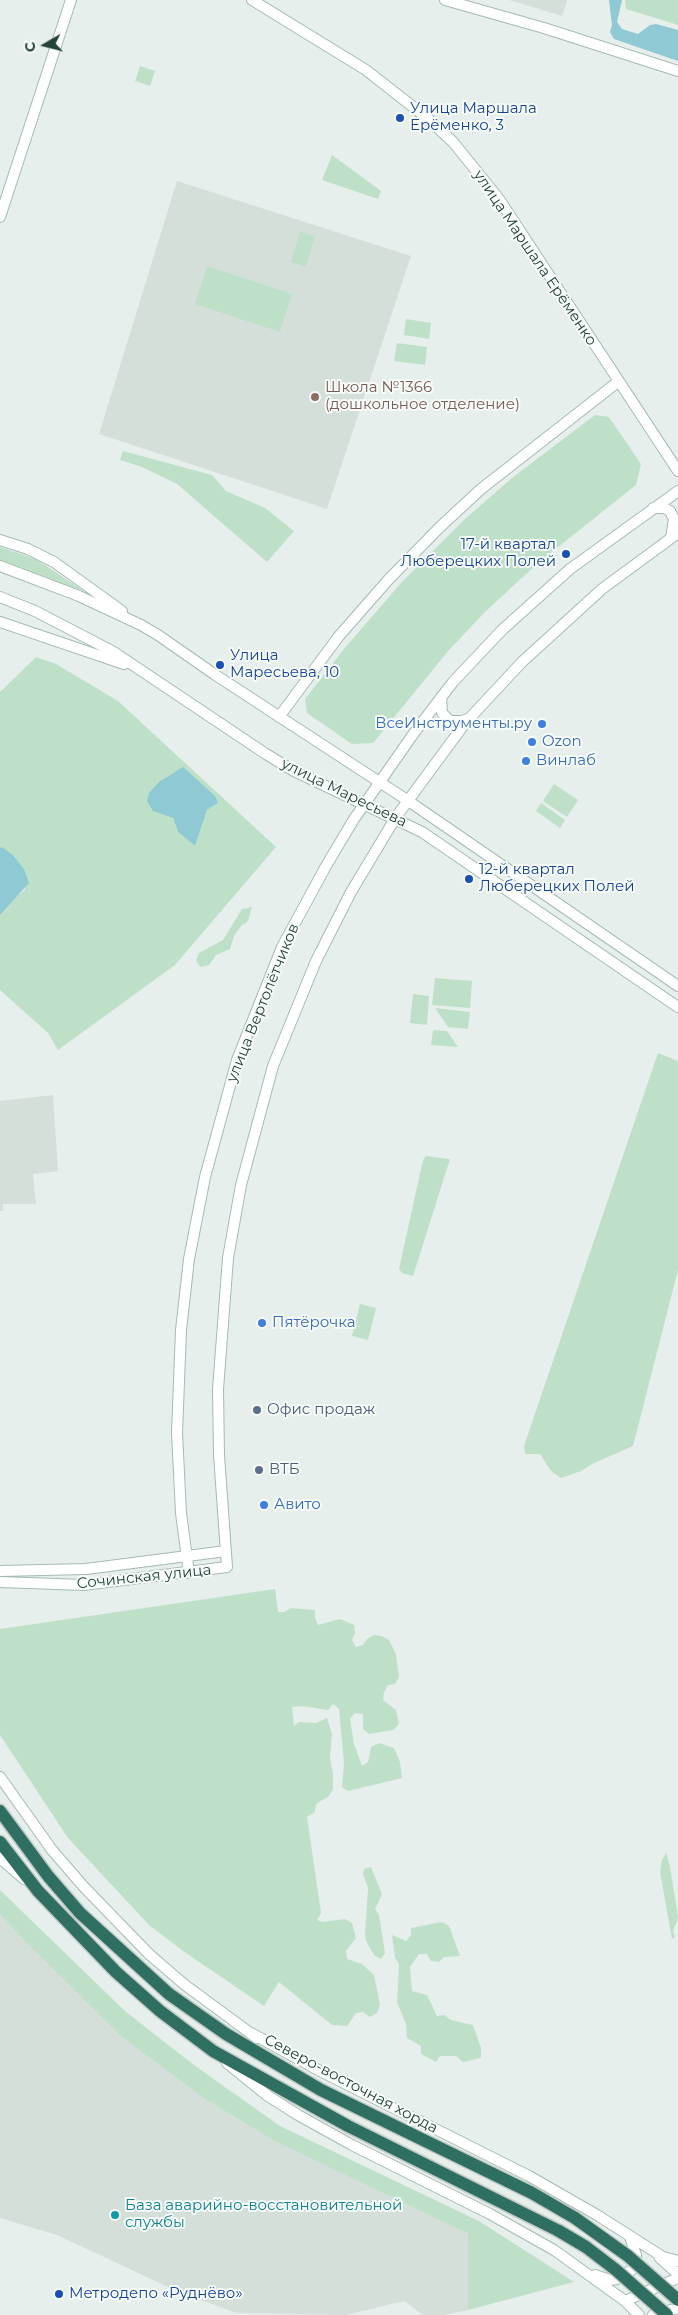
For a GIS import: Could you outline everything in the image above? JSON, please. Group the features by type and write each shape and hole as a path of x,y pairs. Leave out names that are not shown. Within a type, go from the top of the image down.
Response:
{"highway":[{"name":"Северо-восточная хорда","path":"0,1811 48,1876 80,1913 128,1959 169,1994 226,2034 321,2090 532,2193 575,2218 628,2256 678,2300"},
{"path":"0,1842 38,1891 116,1972 160,2010 213,2051 348,2126 559,2231 586,2247 616,2270 667,2315"}],"street":[{"path":"0,217 70,0"},
{"name":"улица Маршала Ерёменко","path":"252,0 366,70 426,117 453,142 499,199 678,471"},
{"path":"445,0 524,22 678,71"},
{"path":"464,0 516,16 524,22"},
{"path":"280,717 340,636 389,579 440,527 481,489 619,381"},
{"name":"улица Вертолётчиков","path":"189,1572 181,1513 178,1433 181,1330 189,1259 205,1177 237,1060 282,947 326,866 366,803 441,697 502,630 570,569 678,491"},
{"path":"226,1551 219,1455 218,1389 228,1258 241,1185 274,1066 316,961 351,892 396,817 470,718 522,662 602,589 674,535 674,519 670,511 654,508"},
{"path":"0,540 28,549 54,562 142,625"},
{"name":"улица Маресьева","path":"0,566 79,596 142,625 407,800 678,986"},
{"name":"улица Маресьева","path":"0,597 35,610 88,638 142,671 273,758 329,788 396,817 422,832 678,1007"},
{"path":"0,622 142,671"},
{"path":"441,697 442,714 450,721 456,722 470,718"},
{"name":"Сочинская улица","path":"0,1570 86,1569 226,1551 227,1567 84,1586 0,1582"},
{"path":"0,1778 52,1850 84,1887 150,1955 185,1985 252,2033 321,2090"},
{"path":"0,1858 38,1891"},
{"path":"252,2033 320,2071 529,2176 615,2226 663,2257 678,2261"},
{"path":"213,2051 268,2096 298,2115 352,2145 490,2214 554,2250 624,2301 639,2315"},
{"path":"583,2270 610,2280 623,2277 632,2270 636,2256 635,2247 630,2238 615,2226"},
{"path":"650,2249 678,2274"},
{"path":"624,2301 678,2278"},
{"path":"653,2315 678,2308"}],"shaded area":[{"path":"509,0 567,0 562,16"},
{"path":"177,181 411,256 327,509 99,434"},
{"path":"53,1095 58,1171 33,1174 36,1204 3,1204 3,1211 0,1211 0,1101"},
{"path":"0,1914 15,1931 205,2099 274,2141 468,2234 468,2310 444,2315 423,2315 404,2301 346,2315 237,2313 181,2293 57,2235 0,2218"}],"green space":[{"path":"625,0 678,0 678,25 626,9"},
{"path":"140,66 155,71 150,86 135,81"},
{"path":"332,155 381,191 378,199 322,180"},
{"path":"300,232 315,236 306,267 291,262"},
{"path":"207,266 292,294 280,332 195,304"},
{"path":"406,319 431,323 429,339 404,335"},
{"path":"397,343 427,347 425,365 394,361"},
{"path":"595,415 609,417 641,464 636,485 538,563 485,612 449,650 373,743 352,744 307,713 305,699 344,649 401,583 465,519 512,478"},
{"path":"123,451 212,475 226,491 265,508 294,531 267,562 177,484 142,467 120,460"},
{"path":"0,547 36,559 85,592 0,562"},
{"path":"36,657 56,664 118,701 276,847 175,965 58,1050 48,1033 0,990 0,915 14,898 25,890 24,869 14,856 0,848 0,692","holes":["218,803 207,810 195,846 178,832 173,818 167,816"]},
{"path":"554,784 578,800 567,817 543,801"},
{"path":"541,803 565,820 560,828 536,811"},
{"path":"252,907 248,921 241,926 234,936 230,949 216,955 209,965 201,967 196,960 199,953 223,940 242,909"},
{"path":"435,978 472,981 470,1008 432,1005"},
{"path":"413,994 429,996 427,1025 410,1023"},
{"path":"435,1008 470,1012 468,1029 448,1027"},
{"path":"433,1030 447,1031 458,1047 431,1045"},
{"path":"658,1053 678,1061 678,1270 633,1446 592,1464 581,1471 561,1478 551,1471 540,1454 525,1454 524,1446"},
{"path":"426,1156 450,1159 413,1276 402,1273 399,1269 423,1160"},
{"path":"360,1304 376,1308 368,1340 352,1336"},
{"path":"275,1589 278,1612 284,1612 291,1608 315,1610 315,1618 318,1625 340,1619 354,1625 355,1633 352,1640 356,1647 363,1645 367,1639 374,1635 382,1636 389,1640 396,1654 399,1677 395,1684 388,1685 384,1692 383,1700 396,1710 399,1724 393,1730 369,1734 363,1729 363,1714 355,1713 350,1719 354,1744 362,1766 368,1762 371,1747 379,1743 394,1748 400,1762 402,1778 348,1791 342,1787 344,1763 339,1709 333,1704 328,1710 302,1706 292,1707 294,1726 299,1722 316,1723 327,1718 332,1734 330,1758 333,1789 329,1796 316,1804 315,1812 307,1817 321,1913 317,1920 322,1922 345,1919 352,1923 356,1938 346,1951 347,1959 362,1964 374,1975 380,2005 377,2013 370,2017 363,2012 356,2013 347,2026 332,2025 279,1982 264,2006 183,1951 149,1925 68,1838 0,1735 0,1629"},
{"path":"666,1853 670,1866 678,1918 673,1931 675,1937 672,1939 660,1872 662,1860"},
{"path":"371,1867 382,1894 375,1909 379,1915 385,1953 381,1959 374,1955 366,1941 365,1934 368,1888 363,1874 364,1869"},
{"path":"0,1890 126,2012 194,2065 280,2126 479,2221 574,2282 468,2310 468,2234 274,2141 205,2099 122,2037 15,1931 0,1914"},
{"path":"442,1922 449,1926 460,1956 444,1957 439,1962 431,1961 427,1954 419,1954 410,1967 412,1991 427,1995 437,2016 444,2015 451,2020 473,2025 481,2048 481,2058 463,2062 456,2056 440,2056 436,2062 421,2054 421,2046 407,2038 406,2024 397,2002 399,1964 395,1958 392,1935 406,1941 411,1935 411,1928"}],"water":[{"path":"609,0 622,0 617,22 622,29 638,34 650,25 656,24 678,30 678,61 614,39 610,32 612,25"},
{"path":"183,767 215,796 218,803 207,810 195,846 178,832 173,818 153,811 147,801 149,793 159,782"},
{"path":"2,847 14,856 24,869 29,883 0,915 0,848"}],"place":[{"name":"Улица Маршала Ерёменко, 3","path":"400,118"},
{"name":"Школа №1366 (дошкольное отделение)","path":"315,397"},
{"name":"17-й квартал Люберецких Полей","path":"566,554"},
{"name":"Улица Маресьева, 10","path":"220,665"},
{"name":"ВсеИнструменты.ру","path":"542,724"},
{"name":"Ozon","path":"532,742"},
{"name":"Винлаб","path":"526,761"},
{"name":"12-й квартал Люберецких Полей","path":"469,879"},
{"name":"Пятёрочка","path":"262,1323"},
{"name":"Офис продаж","path":"257,1410"},
{"name":"ВТБ","path":"259,1470"},
{"name":"Авито","path":"264,1505"},
{"name":"База аварийно-восстановительной службы","path":"115,2215"},
{"name":"Метродепо «Руднёво»","path":"59,2294"}]}
